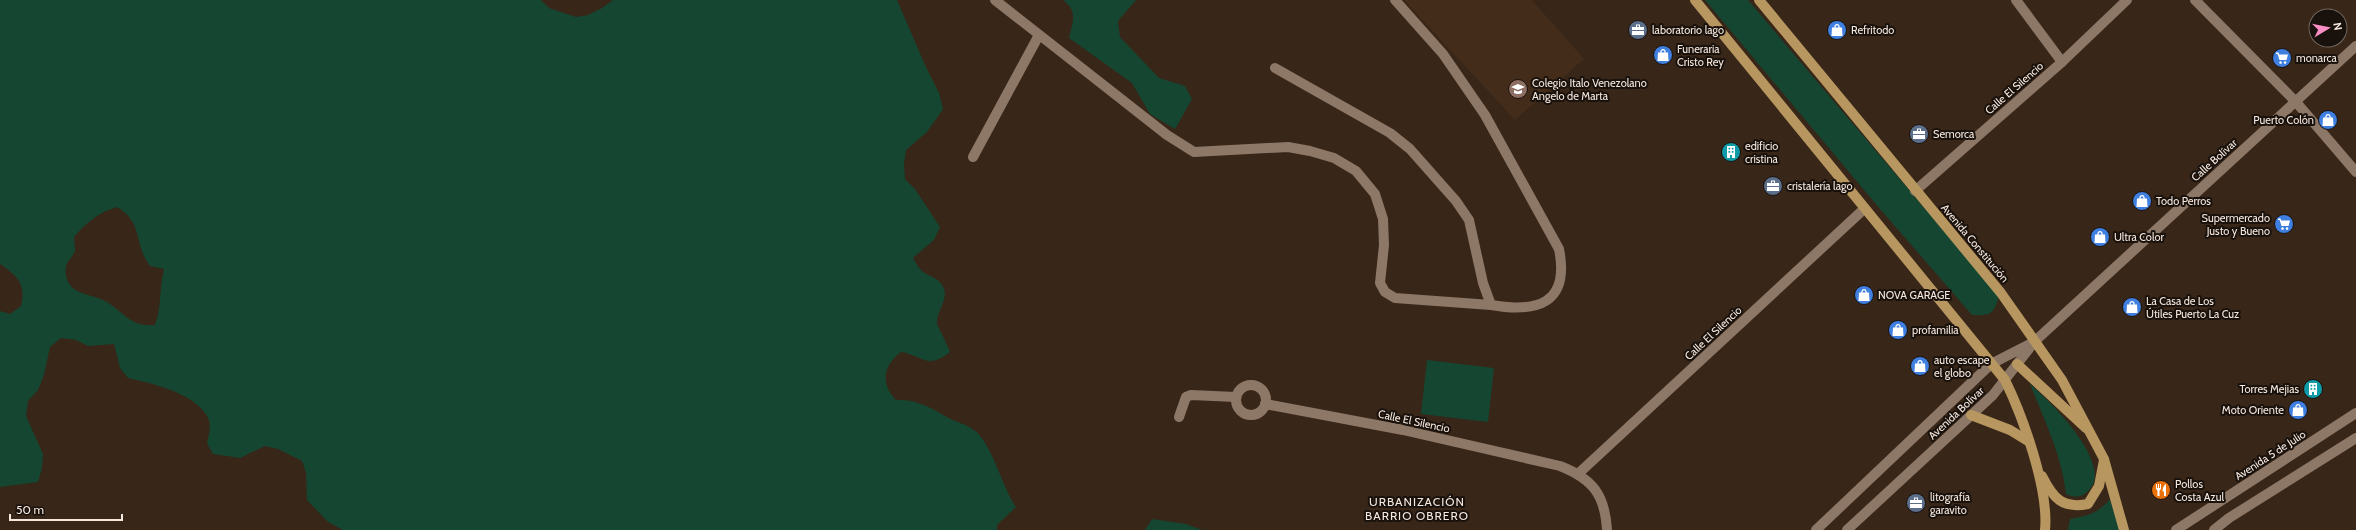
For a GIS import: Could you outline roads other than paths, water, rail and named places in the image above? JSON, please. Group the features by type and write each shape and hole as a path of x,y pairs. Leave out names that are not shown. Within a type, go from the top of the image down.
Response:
{"main road":[{"path":"1695,0 1782,105 1864,210 2005,380 2028,441 2042,492 2045,530"},
{"name":"Avenida Constitución","path":"1759,0 1915,191 2001,292 2062,380 2093,435 2104,459 2124,530"},
{"path":"2017,364 2093,435"},
{"path":"1971,415 2010,430 2028,441"},
{"path":"2031,452 2042,478 2054,497 2074,507 2088,504 2093,498 2099,486 2104,459"}],"street":[{"path":"995,0 1167,135 1194,152 1288,147 1334,158 1356,172 1375,194 1383,219 1384,245 1380,283 1385,292 1394,298 1491,305 1512,309 1530,308 1544,304 1553,294 1560,282 1562,266 1559,249 1485,115 1443,54 1395,0"},
{"path":"2016,0 2062,62"},
{"name":"Calle El Silencio","path":"1915,191 2062,62 2127,0"},
{"path":"2195,0 2296,102 2356,172"},
{"path":"973,158 1039,35"},
{"name":"Calle Bolívar","path":"2035,341 2356,46"},
{"path":"1275,68 1390,133 1410,149 1456,201 1469,220 1483,283 1491,305"},
{"name":"Calle El Silencio","path":"1579,473 1864,210"},
{"name":"Avenida Bolívar","path":"1816,530 1991,364 2035,341"},
{"name":"Avenida Bolívar","path":"1847,530 1993,395 2035,341"},
{"path":"1254,385 1262,390 1265,404 1261,411 1248,414 1240,410 1236,397 1241,389 1254,385"},
{"path":"1179,417 1186,397 1190,395 1236,397"},
{"name":"Calle El Silencio","path":"1265,404 1403,430 1560,466 1579,473 1598,492 1606,510 1607,530"},
{"name":"Avenida 5 de Julio","path":"2176,530 2356,413"},
{"path":"2214,530 2228,518 2356,438"}],"place":[{"name":"laboratorio lago","path":"1638,30"},
{"name":"Refritodo","path":"1837,30"},
{"name":"Funeraria Cristo Rey","path":"1663,55"},
{"name":"monarca","path":"2282,58"},
{"name":"Colegio Italo Venezolano Angelo de Marta","path":"1518,89"},
{"name":"Puerto Colón","path":"2328,120"},
{"name":"Semorca","path":"1919,134"},
{"name":"edificio cristina","path":"1731,152"},
{"name":"cristalería lago","path":"1773,186"},
{"name":"Todo Perros","path":"2142,201"},
{"name":"Supermercado Justo y Bueno","path":"2284,224"},
{"name":"Ultra Color","path":"2100,237"},
{"name":"NOVA GARAGE","path":"1864,295"},
{"name":"La Casa de Los Útiles Puerto La Cuz","path":"2132,307"},
{"name":"profamilia","path":"1898,330"},
{"name":"auto escape el globo","path":"1920,366"},
{"name":"Torres Mejias","path":"2313,389"},
{"name":"Moto Oriente","path":"2298,410"},
{"name":"Pollos Costa Azul","path":"2161,490"},
{"name":"litografía garavito","path":"1916,503"}],"district":[{"name":"URBANIZACIÓN BARRIO OBRERO","path":"1417,509"}]}
